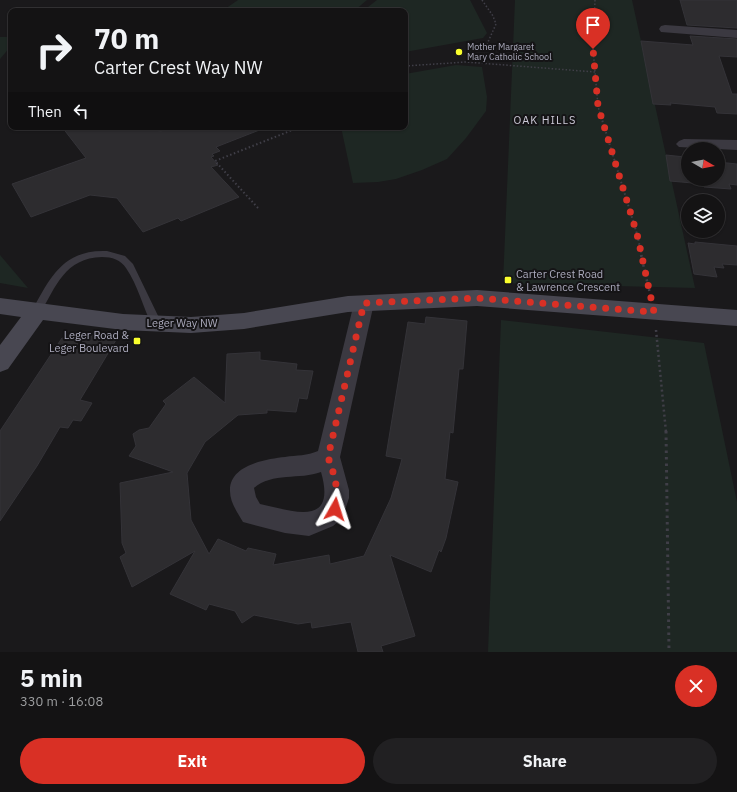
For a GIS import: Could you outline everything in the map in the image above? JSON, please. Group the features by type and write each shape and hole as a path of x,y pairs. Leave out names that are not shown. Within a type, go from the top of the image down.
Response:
{"street":[{"path":"665,29 737,34"},
{"path":"725,145 737,145"},
{"name":"Leger Way NW","path":"0,306 123,322 190,325 224,323 348,304 477,298 737,318"},
{"path":"328,457 364,303"},
{"path":"0,363 38,311"}],"lane":[{"path":"38,311 56,276 66,265 79,258 95,254 111,254 123,258 130,266 157,324"}],"path":[{"path":"482,0 493,16 496,24 484,51 483,63"},
{"path":"595,0 593,49 598,106 637,234 654,312 666,422 669,652"},
{"path":"408,66 454,62 595,72"},
{"path":"258,208 215,161 292,130"}],"shaded area":[{"path":"238,0 367,0 358,8 226,8"},
{"path":"377,0 470,0 487,33 483,38 408,51 408,8 367,8"},
{"path":"515,0 632,0 681,224 681,238 684,238 695,288 503,283"},
{"path":"0,37 8,37 8,50 0,59"},
{"path":"456,65 482,67 487,97 486,111 466,138 447,159 396,179 378,182 353,183 342,130 408,130 408,73"},
{"path":"0,255 28,288 0,283"},
{"path":"501,320 704,343 737,502 737,652 488,652"}],"building":[{"path":"680,0 737,0 737,28 687,25"},
{"path":"690,36 737,39 737,57 719,56 732,94 737,94 737,114 717,113 715,107 670,103 671,105 653,104 641,41 693,45"},
{"path":"64,130 259,130 216,147 220,151 212,154 214,156 211,157 218,165 211,167 239,197 181,221 178,218 143,232 117,198 90,195 31,217 12,184 86,158"},
{"path":"666,155 681,157 681,182 670,181"},
{"path":"725,163 737,164 737,185 729,184 731,189 704,187 725,186"},
{"path":"695,242 737,246 737,265 722,264 724,268 714,267 717,277 694,274 688,243 695,244"},
{"path":"426,317 467,321 463,369 459,369 453,433 450,432 445,479 458,482 446,538 441,552 439,550 431,572 390,555 415,636 381,646 383,652 358,652 351,622 312,628 311,622 298,624 254,615 242,623 235,611 209,604 206,610 170,594 195,551 132,587 120,557 126,553 122,543 120,483 173,472 129,456 136,446 133,434 139,430 149,428 166,404 163,401 194,377 225,403 227,354 260,352 260,360 297,364 296,370 313,371 307,399 299,398 296,412 267,410 267,413 238,415 205,442 187,473 191,520 209,554 218,539 246,551 248,548 276,554 273,565 329,555 330,564 364,556 391,498 402,459 386,456 408,322 425,324"},
{"path":"81,333 116,340 80,400 92,403 81,421 73,420 68,428 60,427 37,466 0,521 0,431 62,338 76,341"}],"place":[{"name":"Mother Margaret Mary Catholic School","path":"459,52"},
{"name":"Carter Crest Road & Lawrence Crescent","path":"508,280"},
{"name":"Leger Road & Leger Boulevard","path":"137,341"}],"district":[{"name":"OAK HILLS","path":"545,120"}],"route":[{"path":"335,509 338,494 334,474 328,457 364,303 477,298 654,312 637,234 598,106 593,49"}]}
